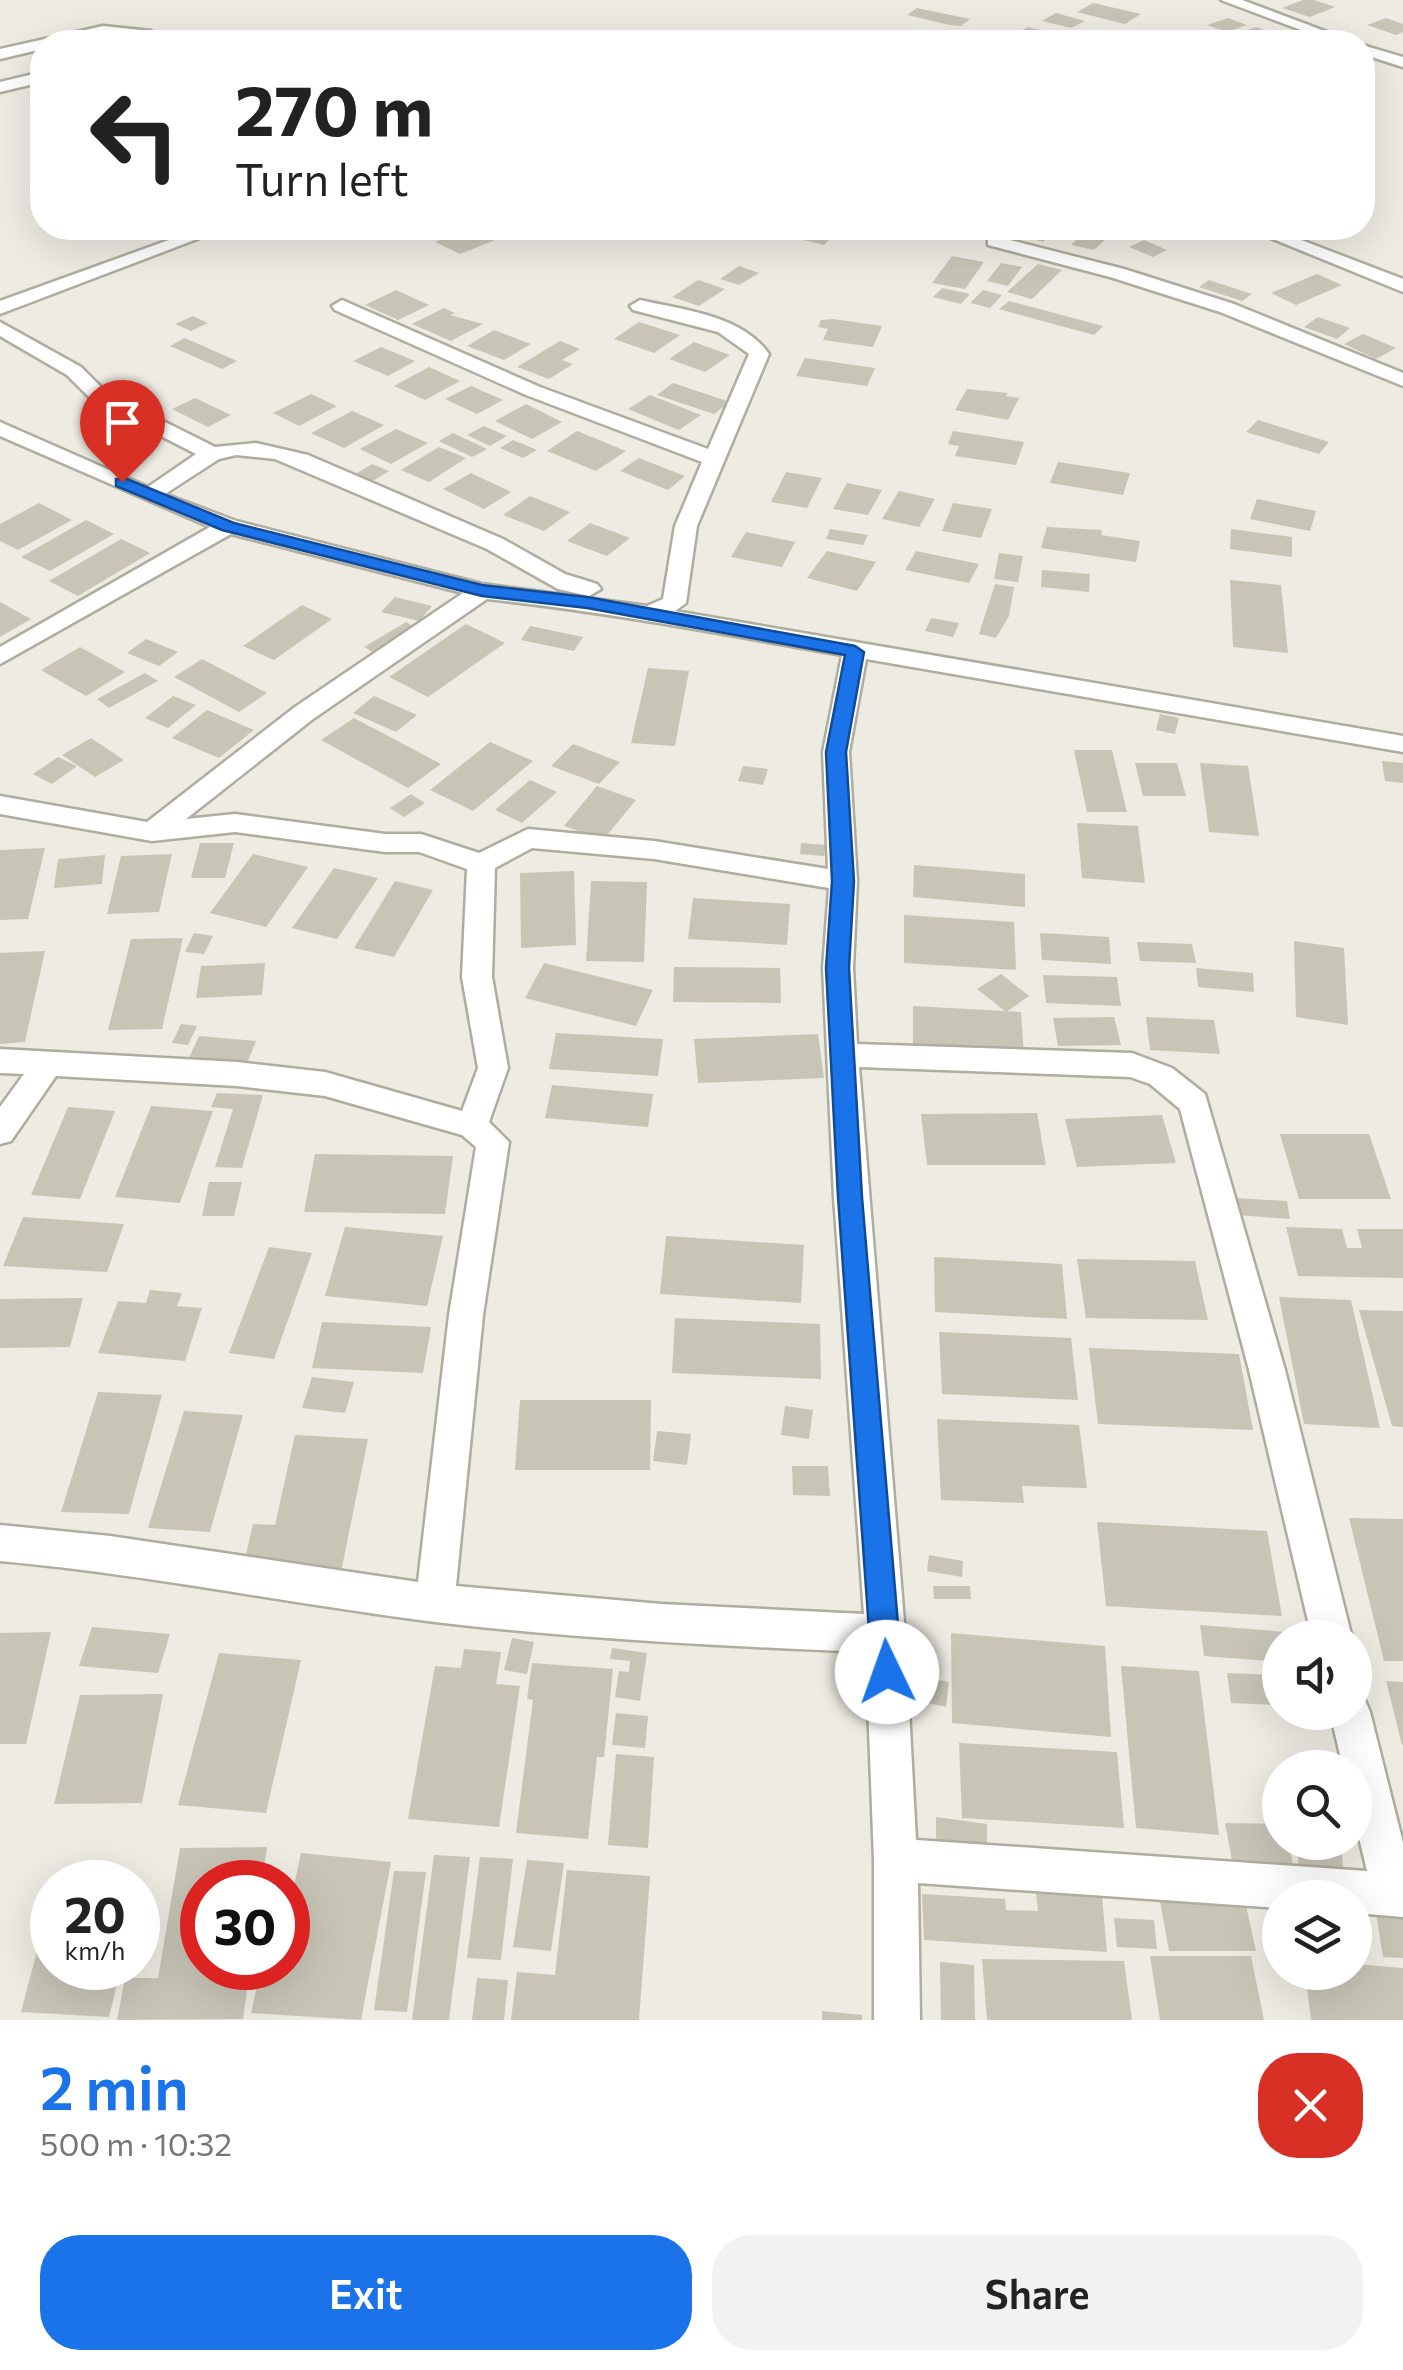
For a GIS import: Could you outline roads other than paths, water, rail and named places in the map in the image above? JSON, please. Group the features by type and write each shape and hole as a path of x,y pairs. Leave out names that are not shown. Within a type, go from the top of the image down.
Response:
{"street":[{"path":"1228,0 1312,30"},
{"path":"0,54 30,48"},
{"path":"1375,52 1403,62"},
{"path":"0,87 30,80"},
{"path":"0,308 184,240"},
{"path":"1286,240 1403,286"},
{"path":"994,241 1117,273 1227,308 1403,380"},
{"path":"342,306 533,390 714,459"},
{"path":"640,306 720,327 757,347 758,354 686,526 674,603"},
{"path":"0,328 74,371 100,397 213,454"},
{"path":"0,428 150,496 228,526 482,591 587,603 644,616 1092,688 1403,744"},
{"path":"150,496 186,466 213,454 250,449 306,463 504,549 574,588 674,603"},
{"path":"0,658 228,526"},
{"path":"152,832 304,712 482,591"},
{"path":"644,616 674,603"},
{"path":"855,652 836,752 843,881 838,968 850,1197 886,1634 896,1860 897,2020"},
{"path":"0,805 152,832 235,822 385,844 421,843 481,864 528,838 654,850 843,881"},
{"path":"472,1126 493,1068 477,977 481,864"},
{"path":"845,1055 1132,1065 1162,1076 1194,1102 1267,1370 1328,1620"},
{"path":"0,1061 325,1084 472,1126 493,1142 466,1315 435,1603"},
{"path":"0,1132 49,1062"},
{"path":"0,1543 75,1548 435,1603 669,1626 886,1634"},
{"path":"896,1860 1398,1894 1355,1730"}]}
